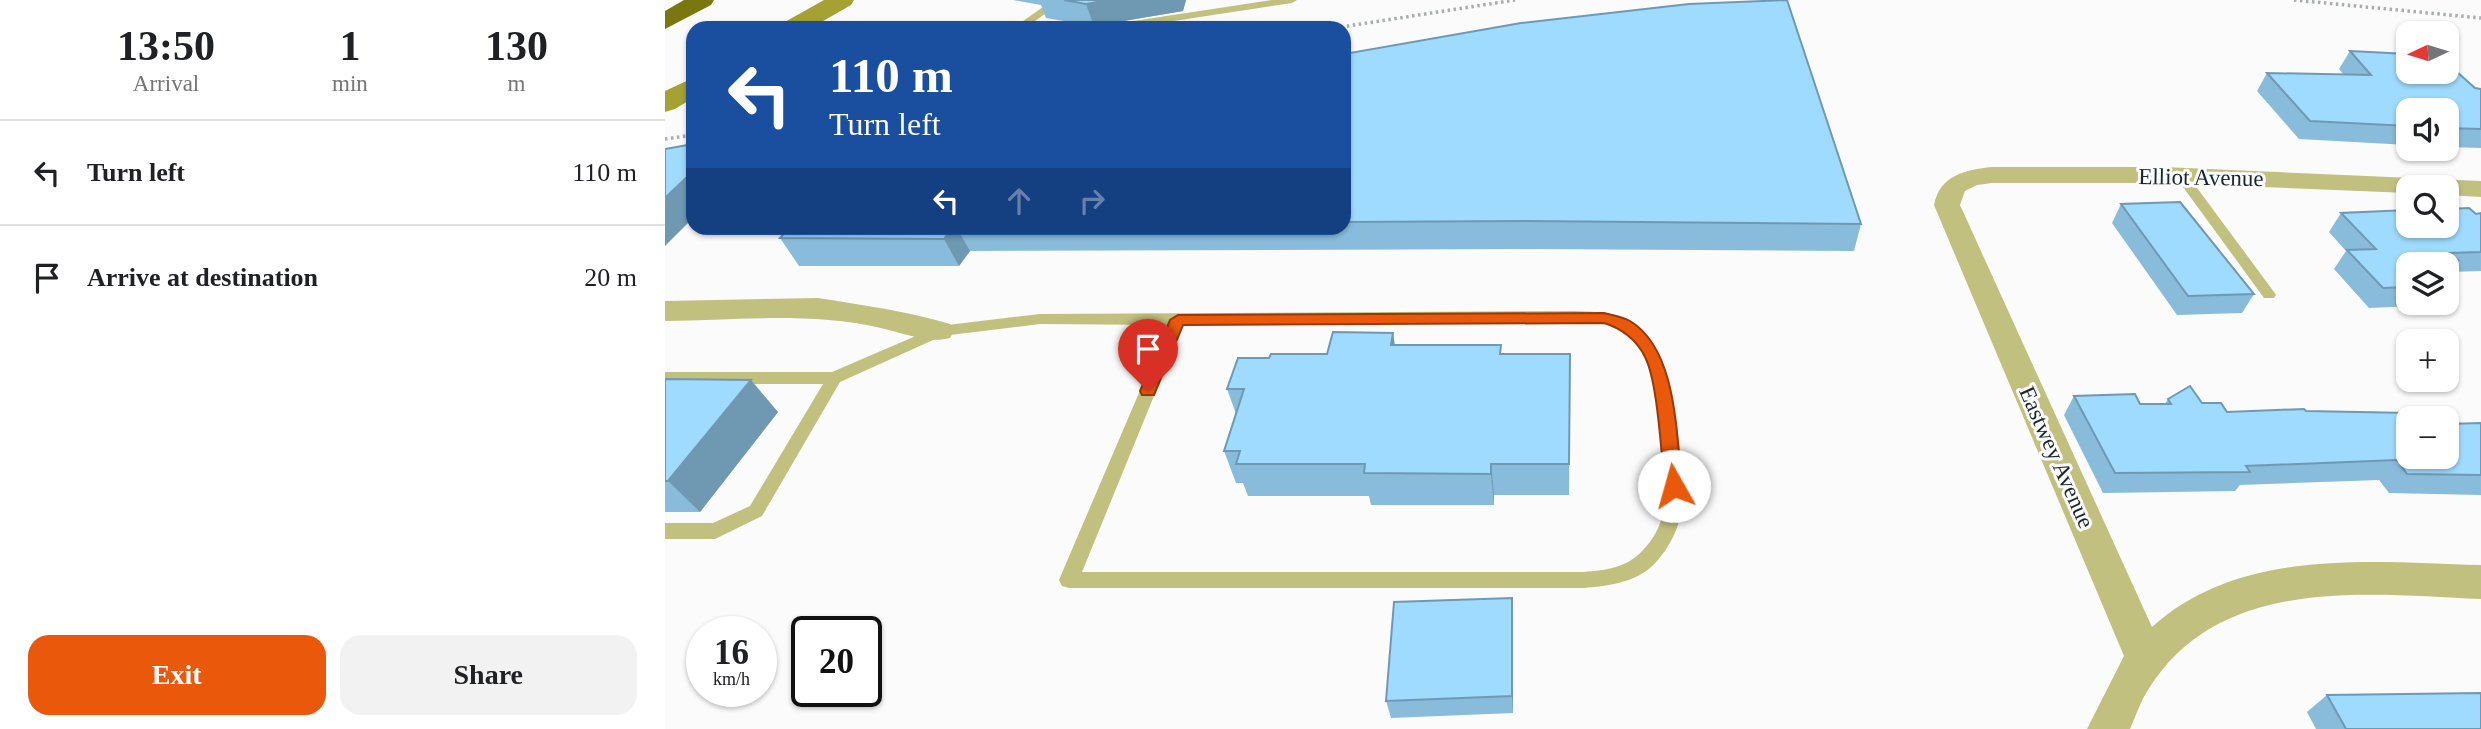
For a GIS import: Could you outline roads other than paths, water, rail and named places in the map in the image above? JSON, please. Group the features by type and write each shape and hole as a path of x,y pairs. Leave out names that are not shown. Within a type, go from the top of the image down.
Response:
{"highway":[{"path":"665,21 702,0"}],"main road":[{"path":"804,21 842,0"},
{"path":"665,103 686,90"}],"street":[{"name":"Elliot Avenue","path":"1958,183 1973,177 1991,175 2181,176 2396,185"},
{"name":"Eastwey Avenue","path":"1958,183 1948,194 1947,205 2146,659"},
{"name":"Elliot Avenue","path":"2459,188 2481,189"},
{"path":"665,311 818,308 878,317 939,331"},
{"path":"2108,729 2132,678 2146,659 2189,620 2233,598 2283,584 2339,579 2481,582"}],"lane":[{"path":"1028,21 1060,0"},
{"path":"1153,21 1292,0"},
{"path":"2181,176 2269,295"},
{"path":"665,378 834,379 939,331 1040,318 1604,318 1624,324 1640,338 1653,356 1660,379 1674,486 1671,513 1663,538 1644,562 1619,576 1584,580 1069,580 1178,320"},
{"path":"665,531 715,531 756,511 834,379"}]}
